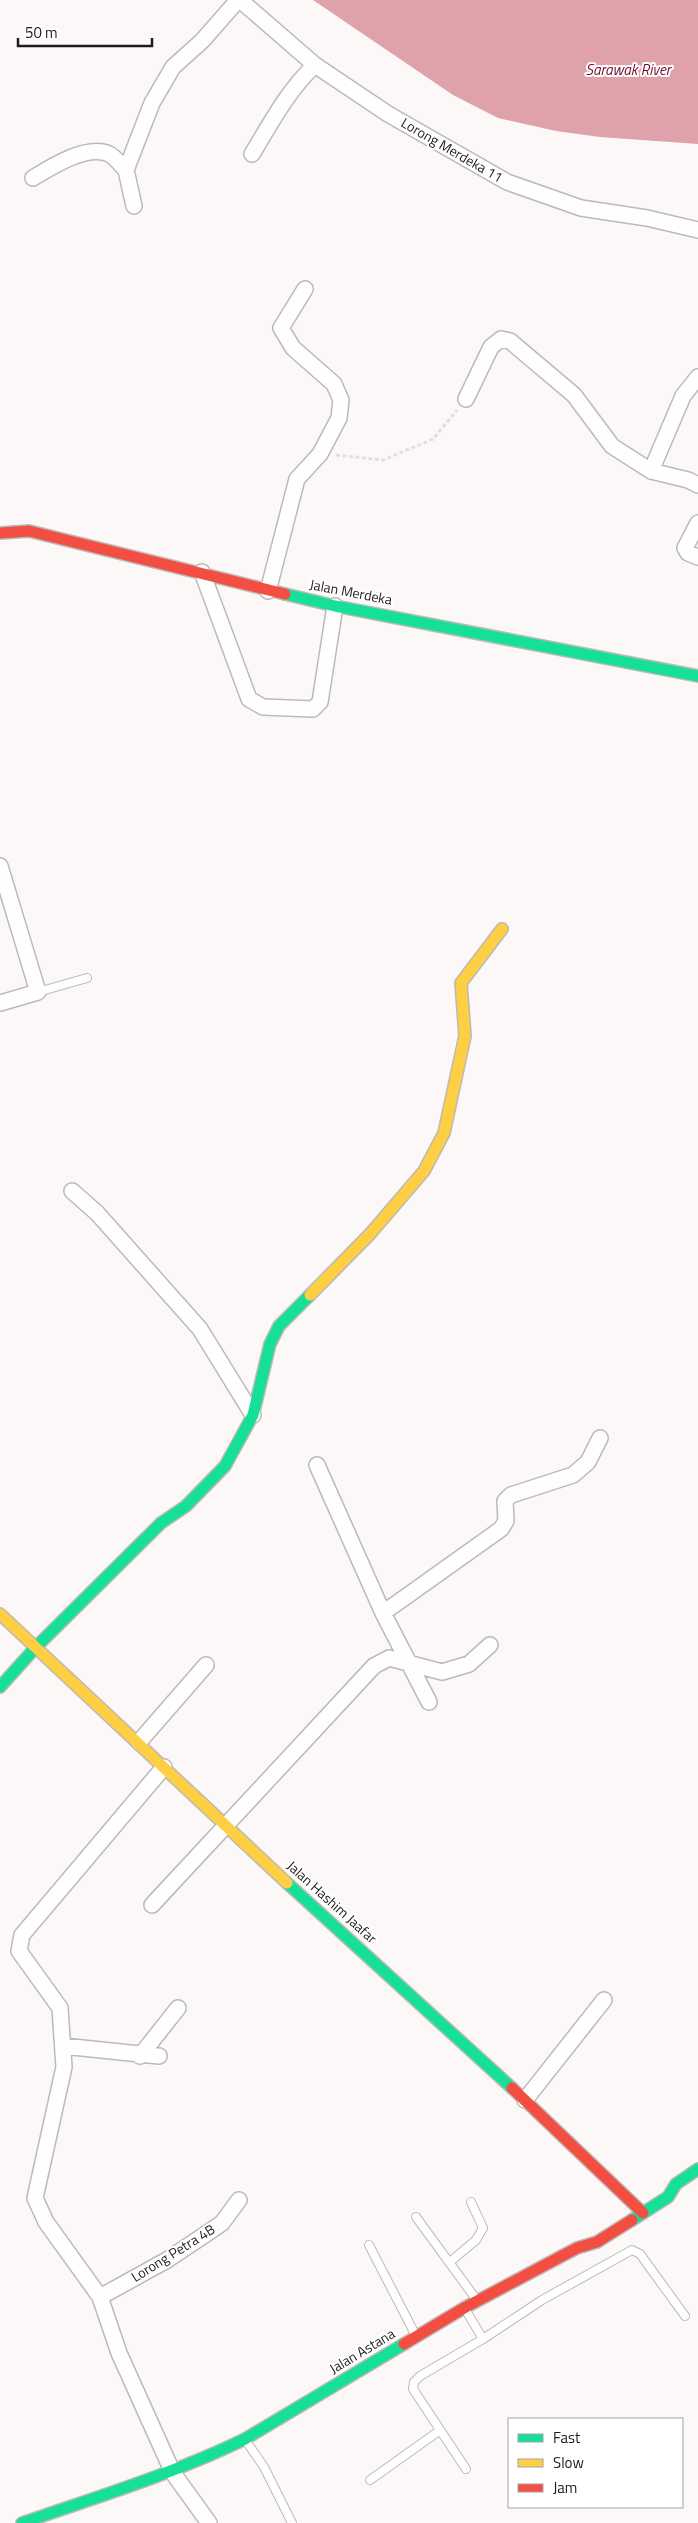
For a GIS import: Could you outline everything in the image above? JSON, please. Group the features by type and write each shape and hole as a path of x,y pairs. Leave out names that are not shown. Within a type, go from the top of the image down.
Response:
{"street":[{"name":"Lorong Merdeka 11","path":"239,0 314,65 388,114 507,182 580,208 647,218 698,230"},
{"path":"134,206 126,170 152,103 173,66 202,41 239,0"},
{"path":"252,154 286,98 301,78 314,65"},
{"path":"33,178 66,159 94,151 109,154 126,170"},
{"path":"268,590 297,480 320,454 339,418 342,400 334,384 293,348 281,328 305,289"},
{"path":"466,399 491,346 501,339 510,341 574,395 612,446 651,470 688,480 698,486"},
{"path":"651,470 683,396 698,377"},
{"path":"698,522 685,548 688,553 698,557"},
{"name":"Jalan Merdeka","path":"0,533 30,531 335,606 698,676"},
{"path":"202,572 250,699 263,706 314,709 320,702 335,606"},
{"path":"0,866 38,992 0,1003"},
{"path":"0,1687 36,1647 161,1523 186,1506 225,1466 253,1414 270,1344 279,1326 370,1234 424,1171 444,1133 465,1036 461,983 502,929"},
{"path":"72,1191 97,1214 200,1329 253,1414"},
{"path":"383,1613 501,1528 506,1522 505,1501 511,1495 573,1475 588,1462 600,1438"},
{"path":"317,1465 383,1613 429,1702"},
{"name":"Jalan Hashim Jaafar","path":"0,1614 639,2208"},
{"path":"152,1905 374,1666 389,1658 407,1661 442,1672 469,1664 490,1645"},
{"path":"138,1742 206,1665"},
{"path":"164,1767 22,1935 19,1951 60,2008 63,2046 64,2067 35,2198 46,2222 100,2297 119,2353 173,2473 209,2523"},
{"path":"525,2100 604,2000"},
{"path":"140,2056 178,2008"},
{"path":"63,2046 140,2056 159,2056"},
{"name":"Jalan Astana","path":"22,2523 36,2521 173,2473 245,2439 464,2308 577,2248 597,2242 639,2208 668,2197 676,2184 698,2169"},
{"name":"Lorong Petra 4B","path":"100,2297 168,2260 204,2236 222,2223 239,2200"}],"lane":[{"path":"38,992 87,978"},
{"path":"451,2261 476,2240 483,2228 471,2202"},
{"path":"416,2217 451,2261 477,2301"},
{"path":"369,2245 416,2336"},
{"path":"466,2469 439,2431 413,2389 414,2382 420,2376 542,2300 632,2250 640,2254 685,2316"},
{"path":"464,2308 483,2338"},
{"path":"370,2480 439,2431"},
{"path":"245,2439 264,2467 292,2523"}],"path":[{"path":"320,454 383,460 433,439 466,399"}],"water":[{"name":"Sarawak River","path":"313,0 698,0 698,144 600,137 556,131 498,118 453,95"}],"traffic: fast":[{"path":"285,594 335,606 698,676"},
{"path":"0,1687 36,1647 161,1523 186,1506 225,1466 253,1415 270,1344 279,1326 310,1295"},
{"path":"287,1883 512,2088"},
{"path":"632,2220 668,2197 676,2184 698,2169"},
{"path":"22,2523 163,2474 218,2452 245,2439 404,2344"}],"traffic: slow":[{"path":"310,1295 370,1234 424,1171 444,1133 465,1036 461,983 502,929"},
{"path":"0,1614 287,1883"}],"traffic: jam":[{"path":"0,533 29,531 285,594"},
{"path":"512,2088 643,2213"},
{"path":"404,2344 464,2308 577,2248 597,2242 632,2220"}]}
